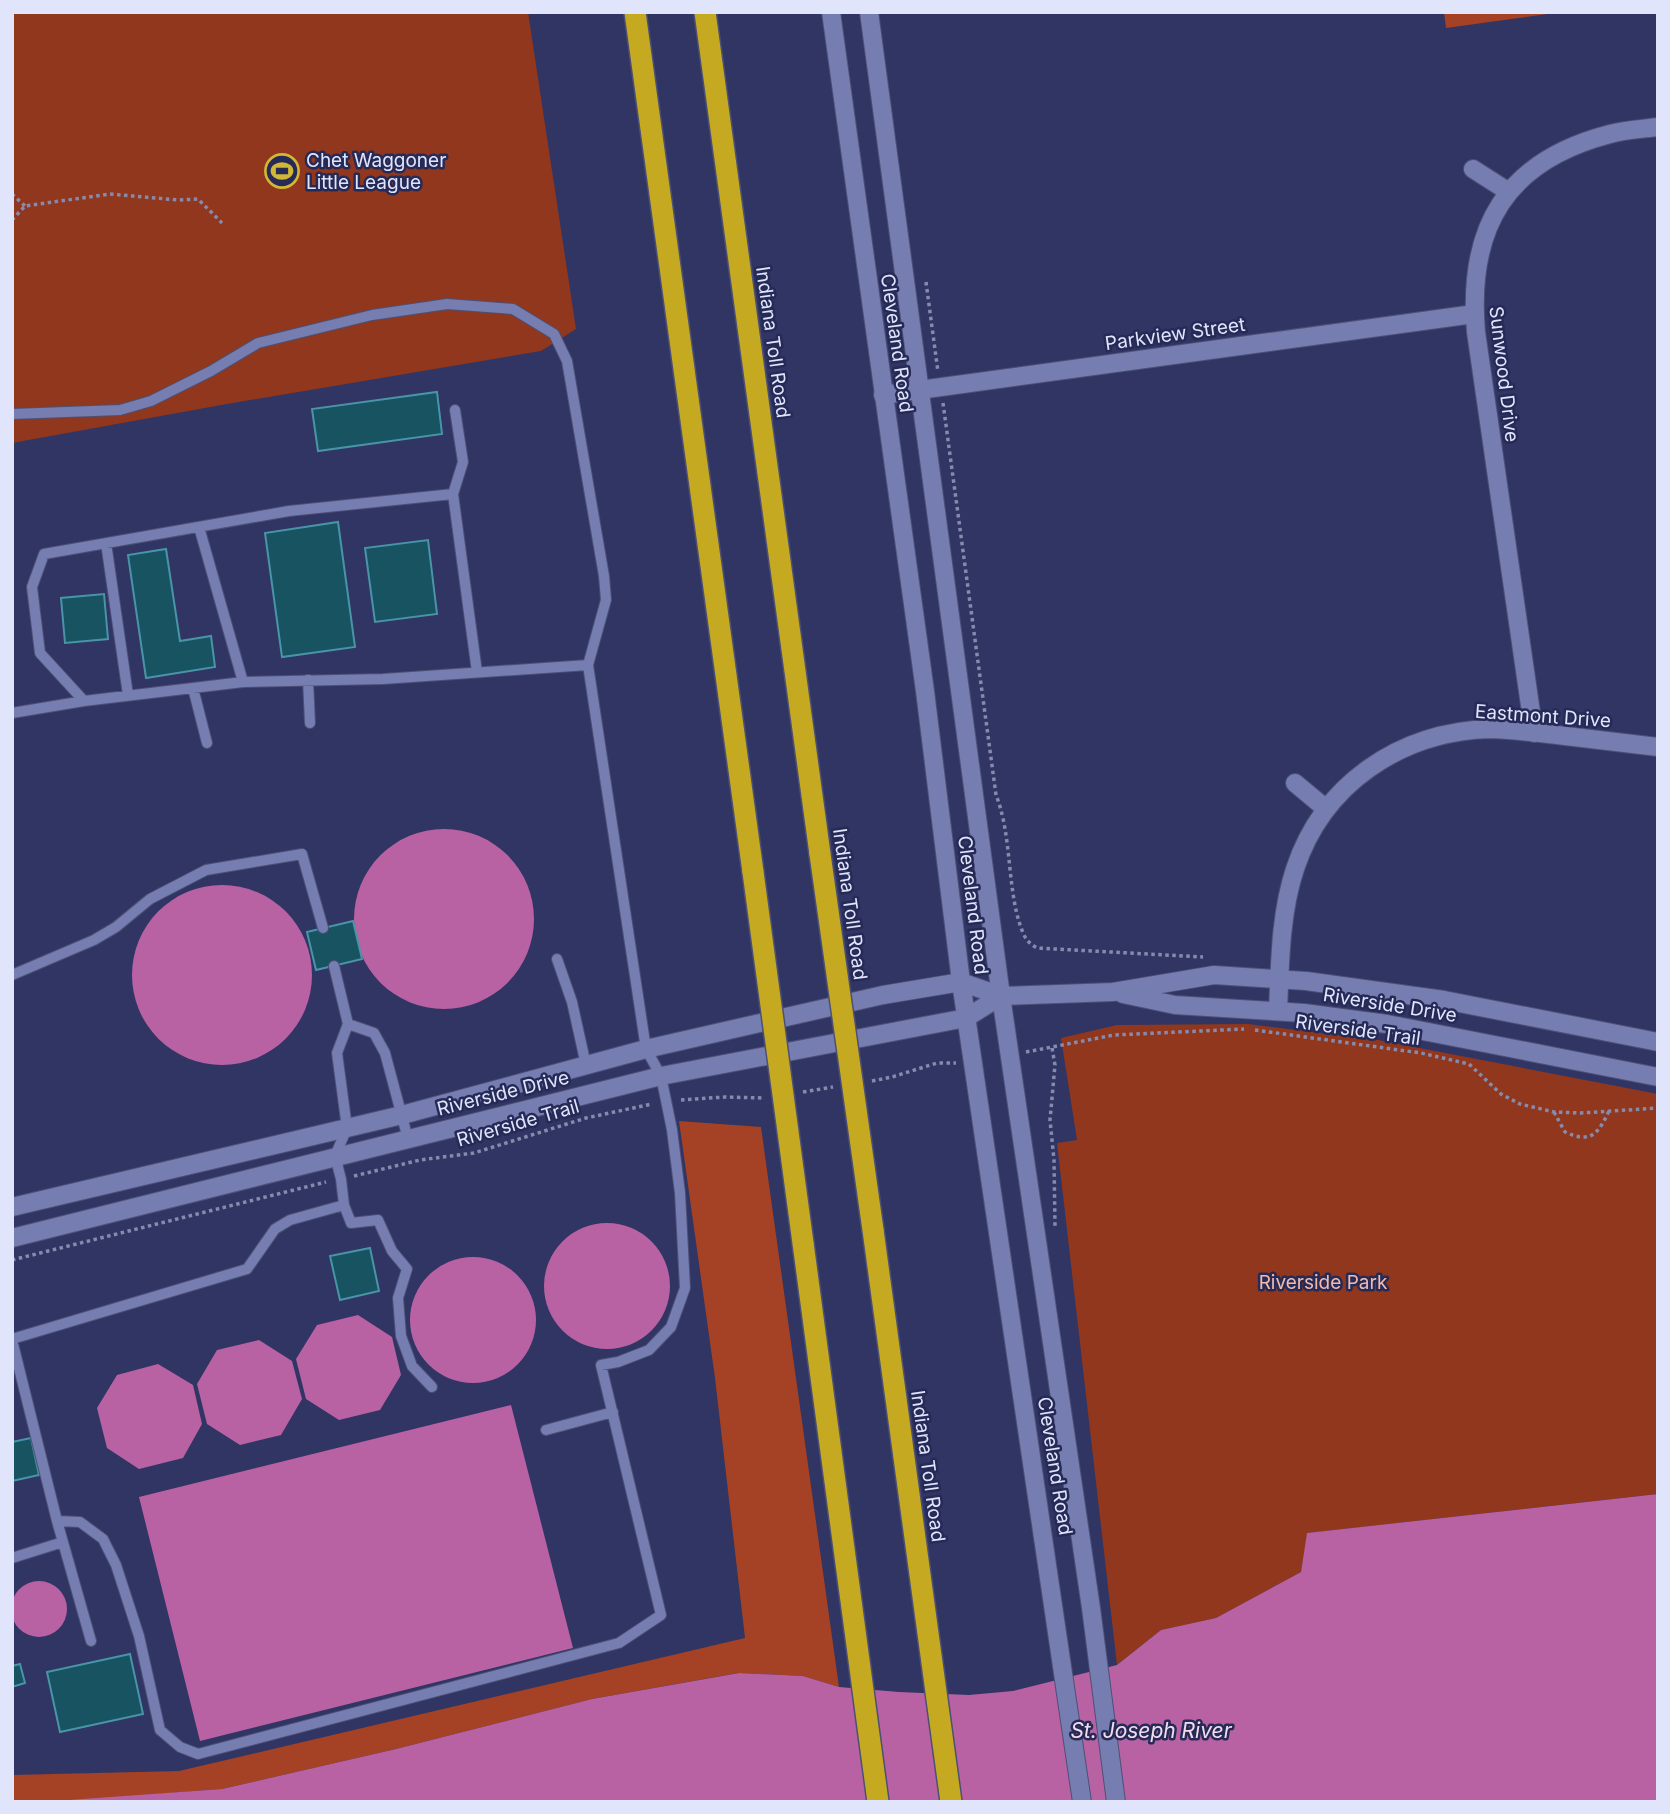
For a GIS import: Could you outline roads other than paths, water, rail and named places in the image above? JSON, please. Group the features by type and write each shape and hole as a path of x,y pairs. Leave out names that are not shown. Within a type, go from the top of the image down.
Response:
{"highway":[{"path":"635,12 878,1802"},
{"name":"Indiana Toll Road","path":"705,12 951,1802"}],"street":[{"name":"Cleveland Road","path":"831,12 925,691 966,1018 1082,1802"},
{"name":"Cleveland Road","path":"869,12 1001,996 1091,1608 1116,1802"},
{"name":"Sunwood Drive","path":"1534,733 1474,314 1475,269 1484,235 1496,211 1528,172 1554,154 1573,146 1613,133 1658,127"},
{"path":"1473,169 1509,192"},
{"name":"Parkview Street","path":"883,395 1474,314"},
{"name":"Eastmont Drive","path":"1278,1011 1286,908 1294,870 1325,808 1372,765 1433,737 1492,729 1658,747"},
{"path":"1295,783 1325,808"},
{"name":"Riverside Drive","path":"12,1207 402,1115 646,1049 883,995 961,982 1001,996 1113,992 1214,975 1306,981 1444,1000 1658,1042"},
{"name":"Riverside Drive","path":"1113,992 1175,1004 1278,1011 1387,1024 1658,1077"},
{"name":"Riverside Drive","path":"12,1238 661,1076 966,1018 1001,996"}],"lane":[{"path":"12,414 120,410 151,401 211,371 258,343 372,315 447,304 513,309 554,334 567,361 604,576 606,600 588,665 646,1049 661,1076 666,1102 680,1193 685,1287 671,1327 649,1350 618,1362 601,1365 662,1615 620,1643 198,1754 180,1747 160,1730 139,1636 116,1565 103,1539 80,1522 57,1521"},
{"path":"455,410 463,461 453,494 477,672"},
{"path":"84,701 40,653 32,587 44,554 289,511 453,494"},
{"path":"199,527 243,682"},
{"path":"106,543 128,695"},
{"path":"12,713 128,695 243,682 383,679 588,665"},
{"path":"308,680 310,723"},
{"path":"193,688 207,743"},
{"path":"12,975 94,940 116,927 150,899 206,870 302,854 323,928"},
{"path":"556,959 572,1002 586,1066"},
{"path":"334,965 348,1024 337,1053 347,1128 335,1156 344,1205 351,1223 378,1220 392,1251 407,1269 398,1298 401,1336 412,1366 432,1388"},
{"path":"348,1024 374,1033 385,1053 408,1139"},
{"path":"91,1641 17,1381 12,1339 247,1269 275,1228 290,1220 344,1205"},
{"path":"546,1430 612,1412"},
{"path":"12,1558 63,1542"}],"water":[{"path":"444,829 462,830 479,836 508,855 527,884 533,901 533,937 527,954 508,983 479,1002 462,1008 444,1009 426,1008 409,1002 380,983 361,954 355,937 354,919 355,901 361,884 380,855 409,836 426,830"},
{"path":"222,885 240,886 257,892 286,911 305,940 311,957 311,993 305,1010 286,1039 257,1058 240,1064 222,1065 204,1064 187,1058 158,1039 139,1010 133,993 132,975 133,957 139,940 158,911 187,892 204,886"},
{"path":"607,1223 631,1228 652,1241 665,1262 670,1286 665,1310 652,1331 631,1344 607,1349 583,1344 562,1331 549,1310 544,1286 549,1262 562,1241 583,1228"},
{"path":"473,1257 497,1262 518,1275 531,1296 536,1320 531,1344 518,1365 497,1378 473,1383 449,1378 428,1365 415,1344 410,1320 415,1296 428,1275 449,1262"},
{"path":"358,1315 392,1337 401,1375 380,1410 339,1420 306,1399 296,1359 317,1325"},
{"path":"259,1340 292,1361 302,1399 281,1435 240,1445 207,1424 197,1384 217,1350"},
{"path":"158,1364 193,1385 202,1424 183,1458 139,1469 107,1448 97,1408 117,1375"},
{"path":"511,1405 573,1648 200,1741 139,1497"},
{"name":"St. Joseph River","path":"1658,1494 1658,1801 41,1802 222,1789 396,1749 592,1699 739,1673 803,1676 839,1687 899,1692 969,1695 1013,1691 1117,1665 1161,1630 1216,1618 1301,1572 1307,1533"},
{"path":"33,1581 45,1581 55,1585 63,1593 67,1609 63,1625 55,1633 45,1637 33,1637 23,1633 15,1625 11,1615 11,1603 15,1593 23,1585"}],"place":[{"name":"Chet Waggoner Little League","path":"282,171"}],"park label":[{"name":"Riverside Park","path":"1323,1282"}]}
